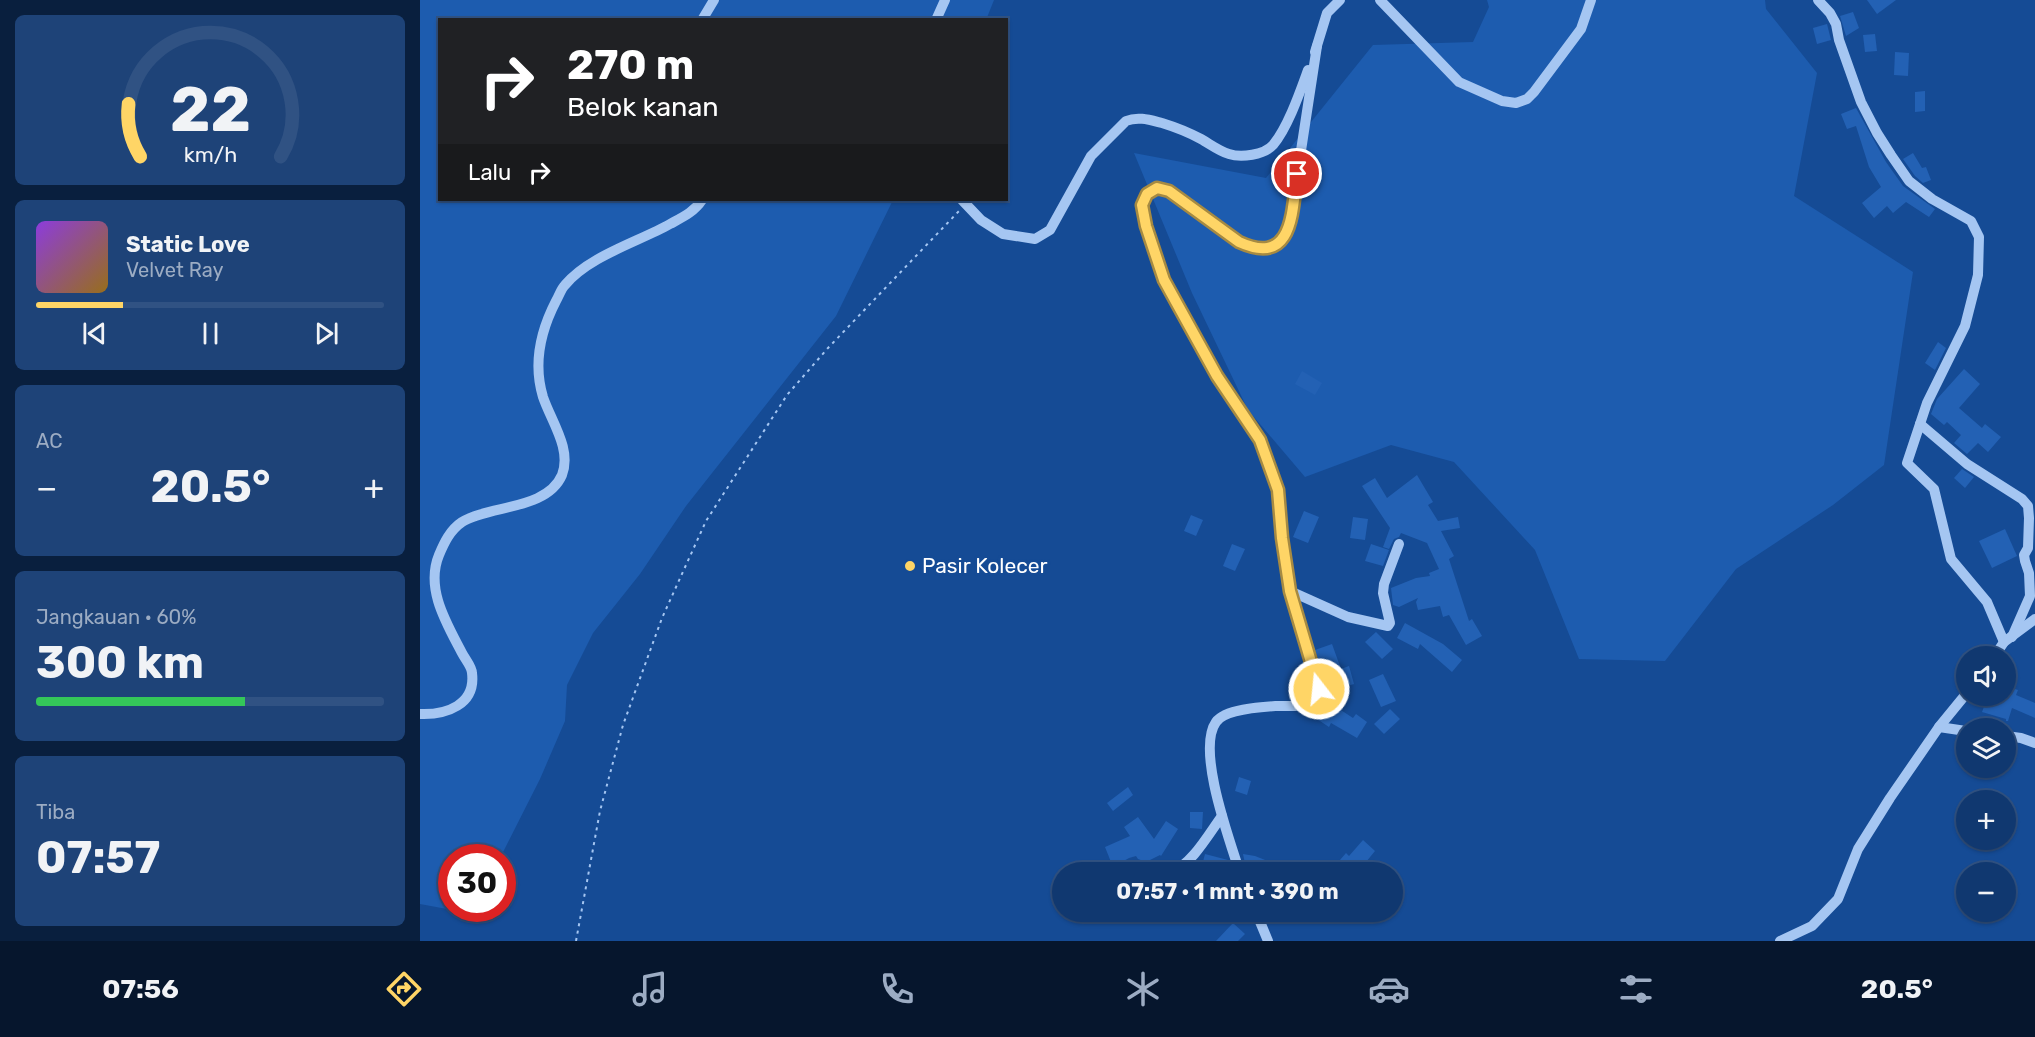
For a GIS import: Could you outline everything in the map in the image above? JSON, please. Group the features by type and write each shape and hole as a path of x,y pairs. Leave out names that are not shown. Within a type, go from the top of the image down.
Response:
{"street":[{"path":"703,18 714,0"},
{"path":"937,18 945,0"},
{"path":"963,202 981,220 1003,234 1035,239 1050,230 1091,156 1132,119 1147,119 1183,130 1231,155 1244,156 1272,147 1286,124 1298,96 1327,13 1340,0"},
{"path":"1380,0 1459,82 1502,101 1516,103 1527,99 1534,92 1581,29 1591,0"},
{"path":"1818,0 1836,24 1839,40 1862,102 1877,133 1908,181 1932,199 1971,221 1979,237 1978,275 1965,326 1927,403 1907,463 1934,489 1951,559 1987,602 2008,640"},
{"path":"1237,862 1211,771 1209,741 1215,723 1222,716 1254,707 1300,706 1312,700 1319,689 1290,591 1278,490 1260,440 1217,376 1164,280 1146,226 1142,205 1147,194 1157,188 1169,191 1252,248 1270,248 1282,242 1289,229 1317,46"},
{"path":"420,714 437,714 460,705 470,694 472,672 446,621 434,585 434,567 446,539 462,523 491,512 521,505 547,493 562,475 564,451 543,396 538,364 546,322 564,285 591,263 656,232 695,210 701,201"},
{"path":"1920,424 1961,459 2022,499 2028,506 2029,534 2025,561 2029,573 2030,596 2008,640"},
{"path":"1290,591 1348,617 1388,626 1390,623 1383,593 1384,584 1400,544"},
{"path":"2003,646 2035,619"},
{"path":"1780,941 1812,926 1838,899 1858,849 1890,798 1956,706"},
{"path":"1939,727 1956,730"},
{"path":"2016,737 2035,743"},
{"path":"1187,862 1222,816"},
{"path":"1260,922 1268,941"}],"path":[{"path":"576,941 600,811 623,725 662,618 706,520 787,395 963,202"}],"shaded area":[{"path":"420,0 994,0 987,18 438,18 438,201 893,201 836,316 686,506 640,574 593,633 567,685 565,721 540,779 507,844 438,844 438,907 420,904"},
{"path":"1487,0 1765,0 1766,9 1817,73 1794,196 1913,272 1884,465 1833,505 1736,569 1665,661 1579,659 1535,550 1454,462 1391,445 1305,477 1248,410 1192,293 1134,153 1266,178 1373,45 1473,42 1489,7"}],"building":[{"path":"1867,0 1896,0 1877,14"},
{"path":"1853,12 1859,28 1846,36 1840,16"},
{"path":"1827,24 1831,40 1817,44 1813,28"},
{"path":"1875,34 1877,51 1865,52 1863,35"},
{"path":"1895,52 1909,53 1908,76 1894,75"},
{"path":"1925,91 1925,111 1915,112 1915,92"},
{"path":"1856,108 1886,162 1903,186 1935,209 1929,217 1906,202 1893,213 1887,206 1874,218 1862,203 1881,187 1869,167 1856,126 1847,129 1841,114"},
{"path":"1913,153 1922,168 1926,167 1931,180 1923,183 1903,159"},
{"path":"1938,342 1946,348 1935,370 1925,363"},
{"path":"1964,369 1980,384 1959,408 1982,428 1985,424 2001,437 1988,452 1978,443 1967,454 1954,443 1961,435 1947,422 1944,425 1931,414 1937,399"},
{"path":"1302,371 1322,383 1315,395 1295,384"},
{"path":"1962,469 1974,477 1965,488 1954,478"},
{"path":"1417,475 1433,502 1428,505 1438,521 1458,517 1460,528 1441,531 1454,556 1449,559 1469,621 1472,619 1482,636 1466,645 1449,615 1443,617 1440,606 1418,610 1416,602 1418,598 1399,607 1393,605 1391,588 1416,578 1430,576 1429,573 1439,569 1427,543 1401,533 1394,539 1389,549 1383,547 1390,528 1362,486 1375,478 1387,498"},
{"path":"1304,511 1319,517 1308,543 1293,537"},
{"path":"1191,515 1203,520 1196,536 1184,531"},
{"path":"1353,517 1368,519 1365,540 1350,538"},
{"path":"2005,529 2017,556 1992,568 1979,541"},
{"path":"1232,544 1245,549 1235,571 1223,566"},
{"path":"1371,544 1389,550 1383,566 1365,561"},
{"path":"1405,623 1443,644 1462,660 1452,672 1420,644 1418,649 1397,638"},
{"path":"1376,632 1393,649 1382,659 1365,642"},
{"path":"1332,644 1341,669 1349,666 1354,684 1337,689 1331,666 1321,669 1315,650"},
{"path":"1383,674 1396,701 1381,707 1369,680"},
{"path":"2016,695 2035,703 2035,718 2012,708 2009,718 1982,712 1984,706 2016,706"},
{"path":"1320,701 1327,706 1330,703 1353,718 1356,714 1367,722 1357,738 1331,723 1329,727 1311,715"},
{"path":"1390,709 1400,719 1384,734 1374,724"},
{"path":"1239,777 1251,781 1247,795 1235,791"},
{"path":"1128,787 1133,795 1113,811 1107,803"},
{"path":"1190,812 1203,812 1202,829 1190,828"},
{"path":"1138,817 1154,839 1166,821 1178,829 1161,856 1146,862 1136,856 1122,862 1111,862 1105,847 1130,836 1124,827"},
{"path":"1363,840 1375,851 1366,862 1338,862 1346,853 1349,856"},
{"path":"1205,854 1229,862 1203,862"},
{"path":"1243,854 1270,862 1245,862"},
{"path":"1233,923 1245,934 1238,941 1216,941"}],"place":[{"name":"Pasir Kolecer","path":"910,566"}],"route":[{"path":"1297,174 1289,229 1282,242 1270,248 1252,248 1239,242 1169,191 1157,188 1147,194 1142,205 1146,226 1164,280 1217,376 1260,440 1278,490 1286,572 1319,689"}]}
